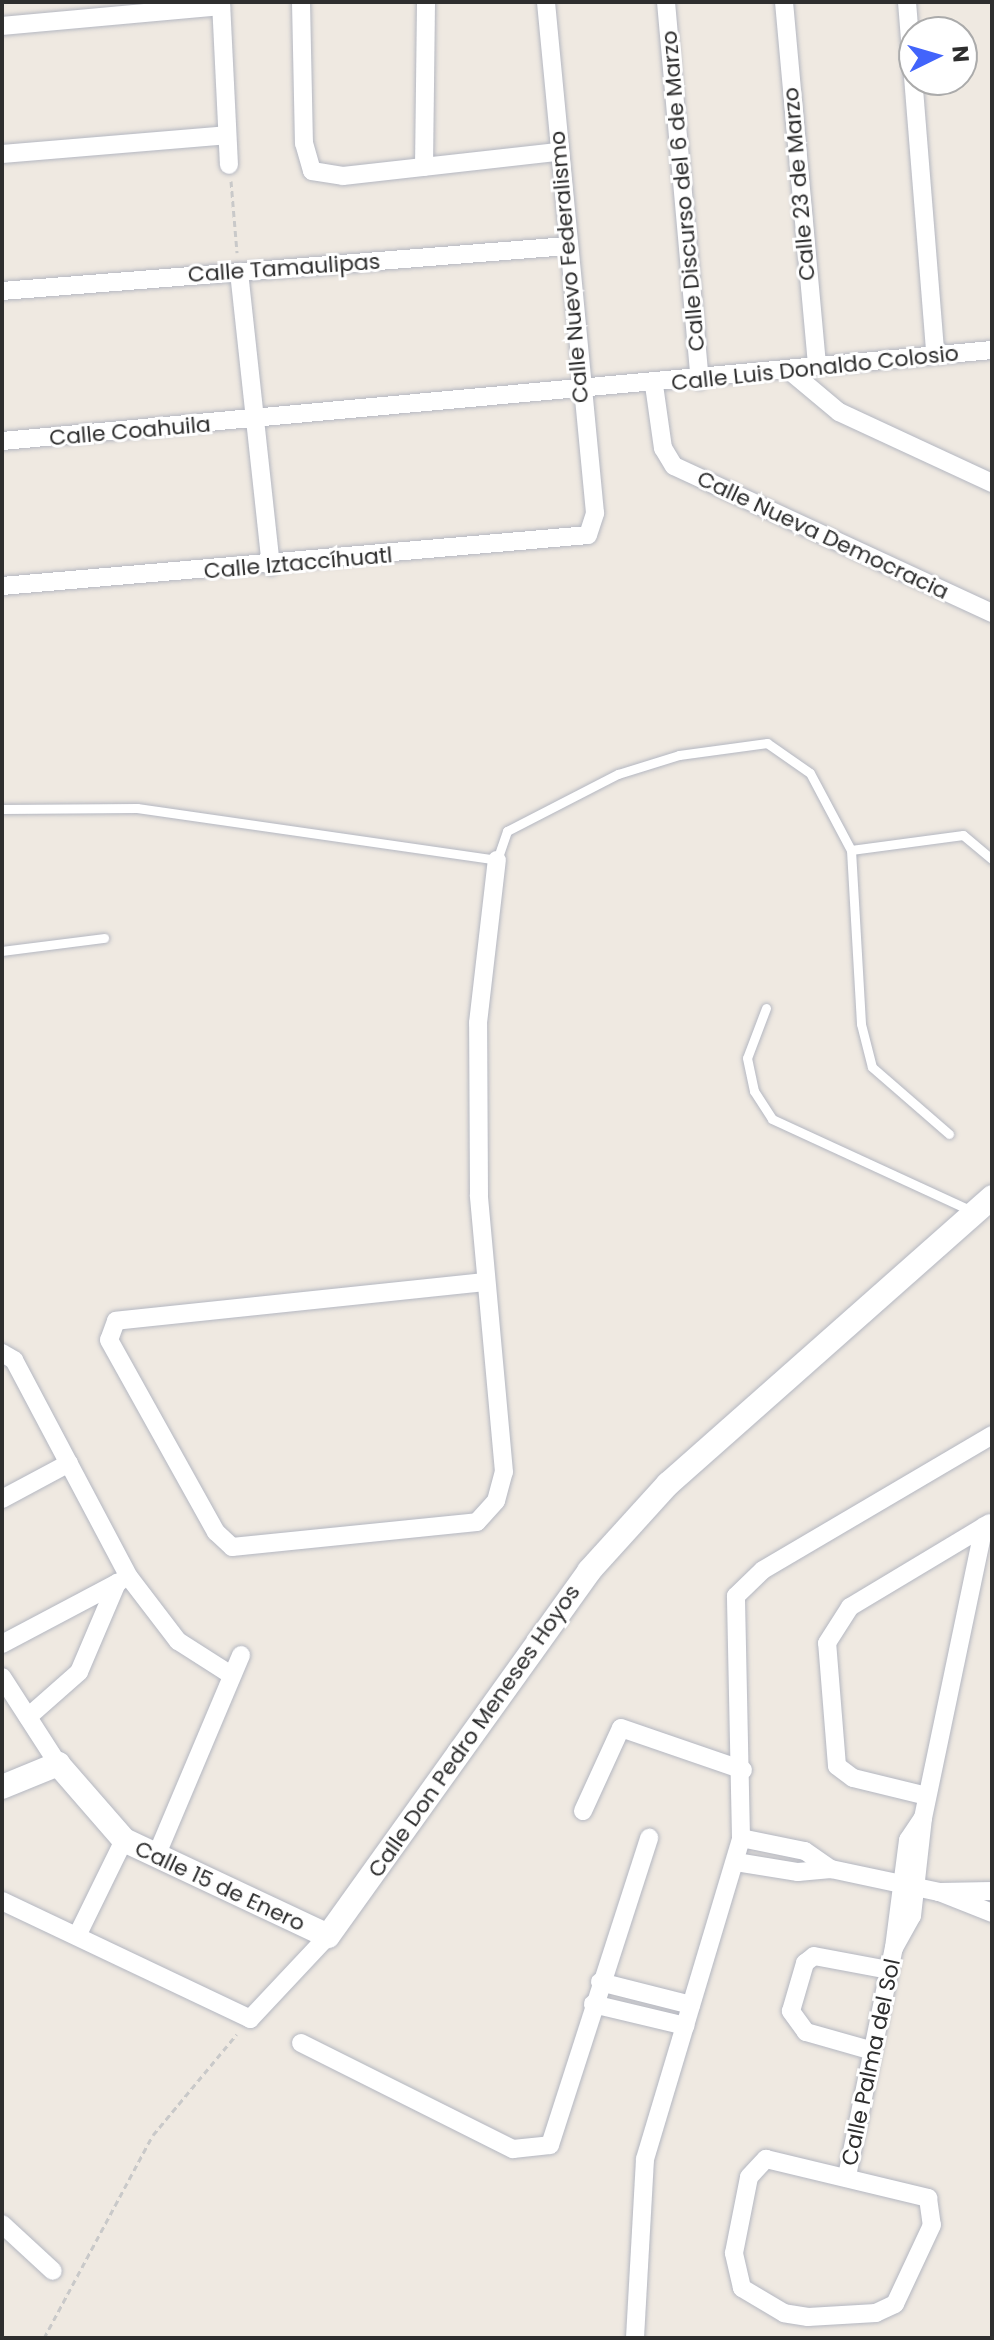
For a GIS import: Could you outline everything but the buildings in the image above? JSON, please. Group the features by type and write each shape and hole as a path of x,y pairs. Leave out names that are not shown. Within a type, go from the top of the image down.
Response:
{"street":[{"path":"301,2 304,143 312,171 343,176 558,152"},
{"path":"424,167 426,2"},
{"name":"Calle Nuevo Federalismo","path":"546,2 591,531"},
{"name":"Calle Discurso del 6 de Marzo","path":"666,2 700,380"},
{"name":"Calle 23 de Marzo","path":"784,2 817,365"},
{"path":"907,2 935,353"},
{"path":"2,26 221,4 229,165"},
{"path":"2,154 226,135"},
{"name":"Calle Tamaulipas","path":"2,291 567,246"},
{"path":"239,272 259,420 271,566"},
{"name":"Calle Luis Donaldo Colosio","path":"663,448 654,385 790,371 817,365 992,350"},
{"path":"790,371 839,412 992,483"},
{"name":"Calle Coahuila","path":"2,441 654,385"},
{"name":"Calle Nueva Democracia","path":"663,448 686,472 992,613"},
{"name":"Calle Iztaccíhuatl","path":"2,586 570,540 591,531"},
{"path":"485,1282 116,1321 109,1340 216,1532 232,1547 477,1522 496,1501 504,1472 485,1282 478,1023 497,860"},
{"name":"Calle Don Pedro Meneses Hoyos","path":"250,2019 328,1936 589,1571 668,1484 982,1204"},
{"path":"2,1353 14,1360 69,1463 123,1580 178,1641 228,1673"},
{"path":"635,2338 645,2159 741,1838 743,1770 732,1624 743,1586 992,1435"},
{"path":"2,1499 69,1463"},
{"path":"927,1796 853,1778 834,1756 827,1643 850,1607 988,1524"},
{"name":"Calle Palma del Sol","path":"847,2176 889,1970 988,1524"},
{"path":"2,1644 123,1580"},
{"path":"28,1717 79,1672 123,1580"},
{"path":"157,1854 228,1673 241,1655"},
{"name":"Calle 15 de Enero","path":"2,1677 58,1764 124,1840 328,1936"},
{"path":"583,1811 621,1728 743,1770"},
{"path":"2,1787 58,1764"},
{"path":"301,2043 530,2152 550,2145 560,2130 593,2004 649,1838"},
{"path":"741,1838 805,1851 831,1869"},
{"path":"77,1936 124,1840"},
{"path":"736,1862 798,1872 831,1869 939,1892 992,1913"},
{"path":"939,1892 992,1891"},
{"path":"2,1901 250,2019"},
{"path":"873,2051 806,2032 791,2011 805,1963 814,1956 889,1970"},
{"path":"600,1982 691,2005"},
{"path":"593,2004 685,2026"},
{"path":"766,2159 847,2176 921,2194 932,2205 932,2225 895,2304 841,2317 784,2313 735,2278 749,2177 766,2159"},
{"path":"2,2224 53,2271"}],"lane":[{"path":"2,809 137,808 497,860 507,831 618,774 679,755 767,743 810,773 851,850 861,1024 872,1067 949,1134"},
{"path":"851,850 963,835 992,859"},
{"path":"2,951 104,938"},
{"path":"766,1008 747,1058 754,1091 772,1119 982,1204"}],"path":[{"path":"229,165 239,272"},
{"path":"44,2338 153,2135 250,2019"}]}
